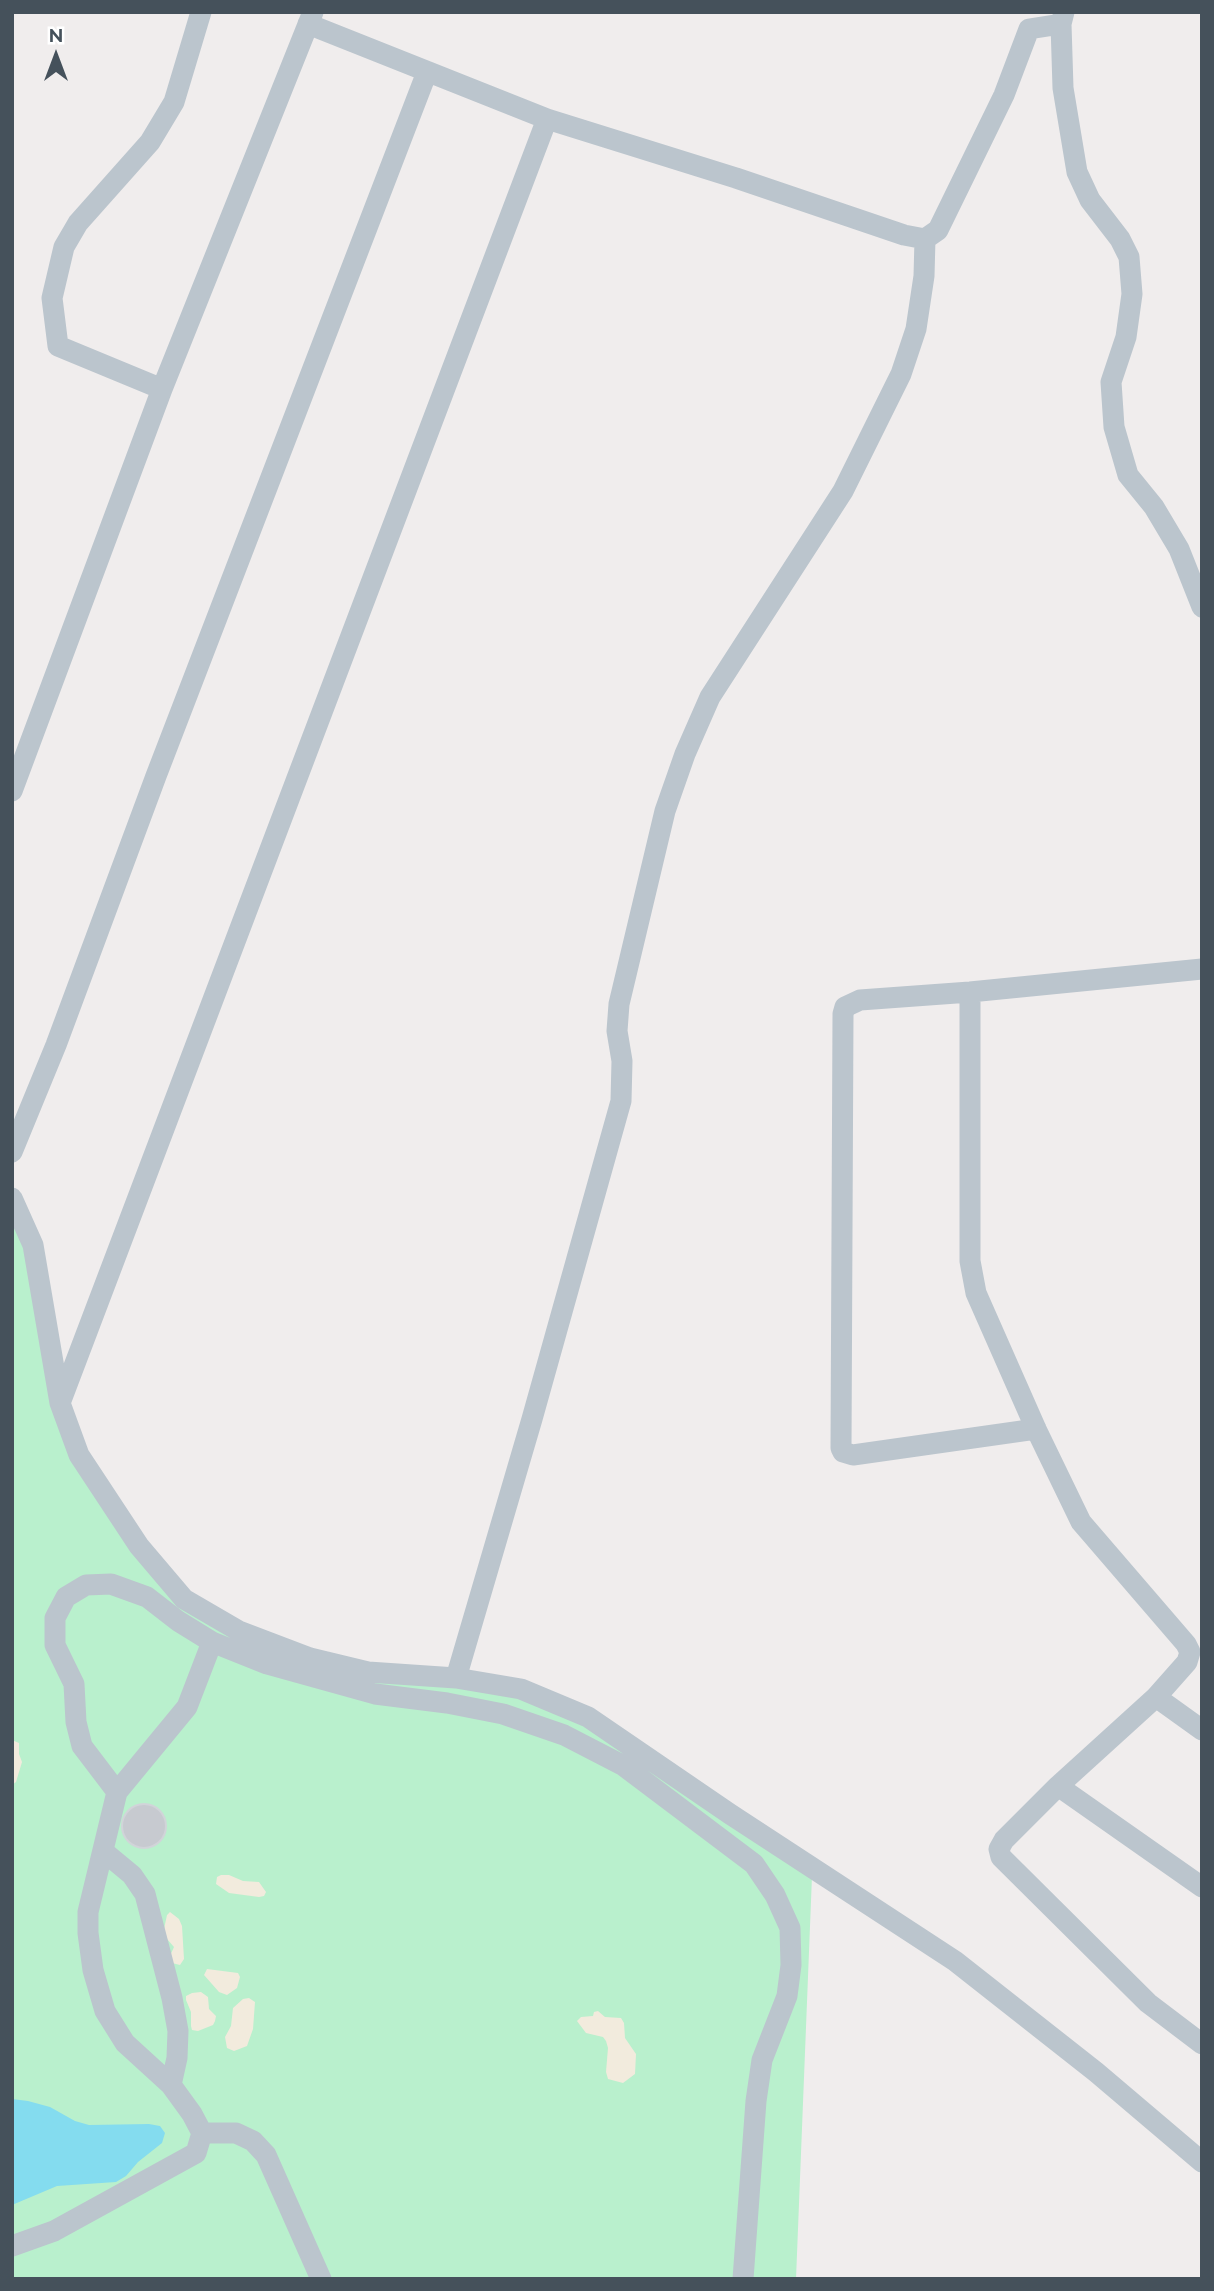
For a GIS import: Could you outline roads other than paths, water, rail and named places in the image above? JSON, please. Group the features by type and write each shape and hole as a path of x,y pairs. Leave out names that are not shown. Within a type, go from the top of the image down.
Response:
{"street":[{"path":"162,389 58,346 52,298 64,247 78,223 150,142 174,102 201,12"},
{"path":"12,791 162,389 310,18 427,72 547,119 925,239 938,230 944,218 1004,95 1029,29 1063,18 1063,88 1077,172 1090,200 1120,239 1129,257 1132,294 1126,337 1111,382 1114,427 1128,475 1154,507 1179,549 1202,607"},
{"path":"12,1152 56,1045 161,763 427,72"},
{"path":"60,1403 547,119"},
{"path":"456,1678 621,1101 622,1061 617,1031 619,1004 666,811 685,754 710,697 843,491 901,374 916,328 924,276 925,239"},
{"path":"1036,1429 853,1455 843,1452 840,1444 845,1007 860,1000 1202,969"},
{"path":"970,992 970,1261 976,1293 1036,1429 1081,1522 1190,1652 1187,1662 1156,1697 1058,1786 1004,1840 999,1849 1001,1857 1148,2003 1202,2044"},
{"path":"12,1198 33,1245 60,1403 79,1455 139,1546 184,1598 239,1631 310,1658 368,1672 456,1678 522,1689 587,1717 955,1961 1096,2073 1202,2162"},
{"path":"117,1792 82,1746 76,1722 74,1684 55,1645 55,1618 66,1597 86,1585 111,1584 147,1597 212,1642 267,1664 375,1694 447,1703 503,1714 564,1735 624,1766 754,1864 775,1895 790,1928 791,1965 787,1996 762,2060 756,2101 743,2279"},
{"path":"12,2246 54,2231 196,2153 202,2133 192,2114 171,2085 125,2043 105,2011 96,1980 88,1933 88,1912 117,1792 187,1707 212,1642"},
{"path":"1156,1697 1202,1730"},
{"path":"1058,1786 1202,1887"},
{"path":"103,1851 132,1875 145,1894 178,2031 177,2058 171,2085"},
{"path":"202,2133 236,2133 253,2141 266,2155 321,2279"}],"water":[{"path":"12,2099 50,2107 75,2121 89,2125 149,2124 160,2126 165,2133 162,2143 116,2182 57,2186 12,2205"}]}
